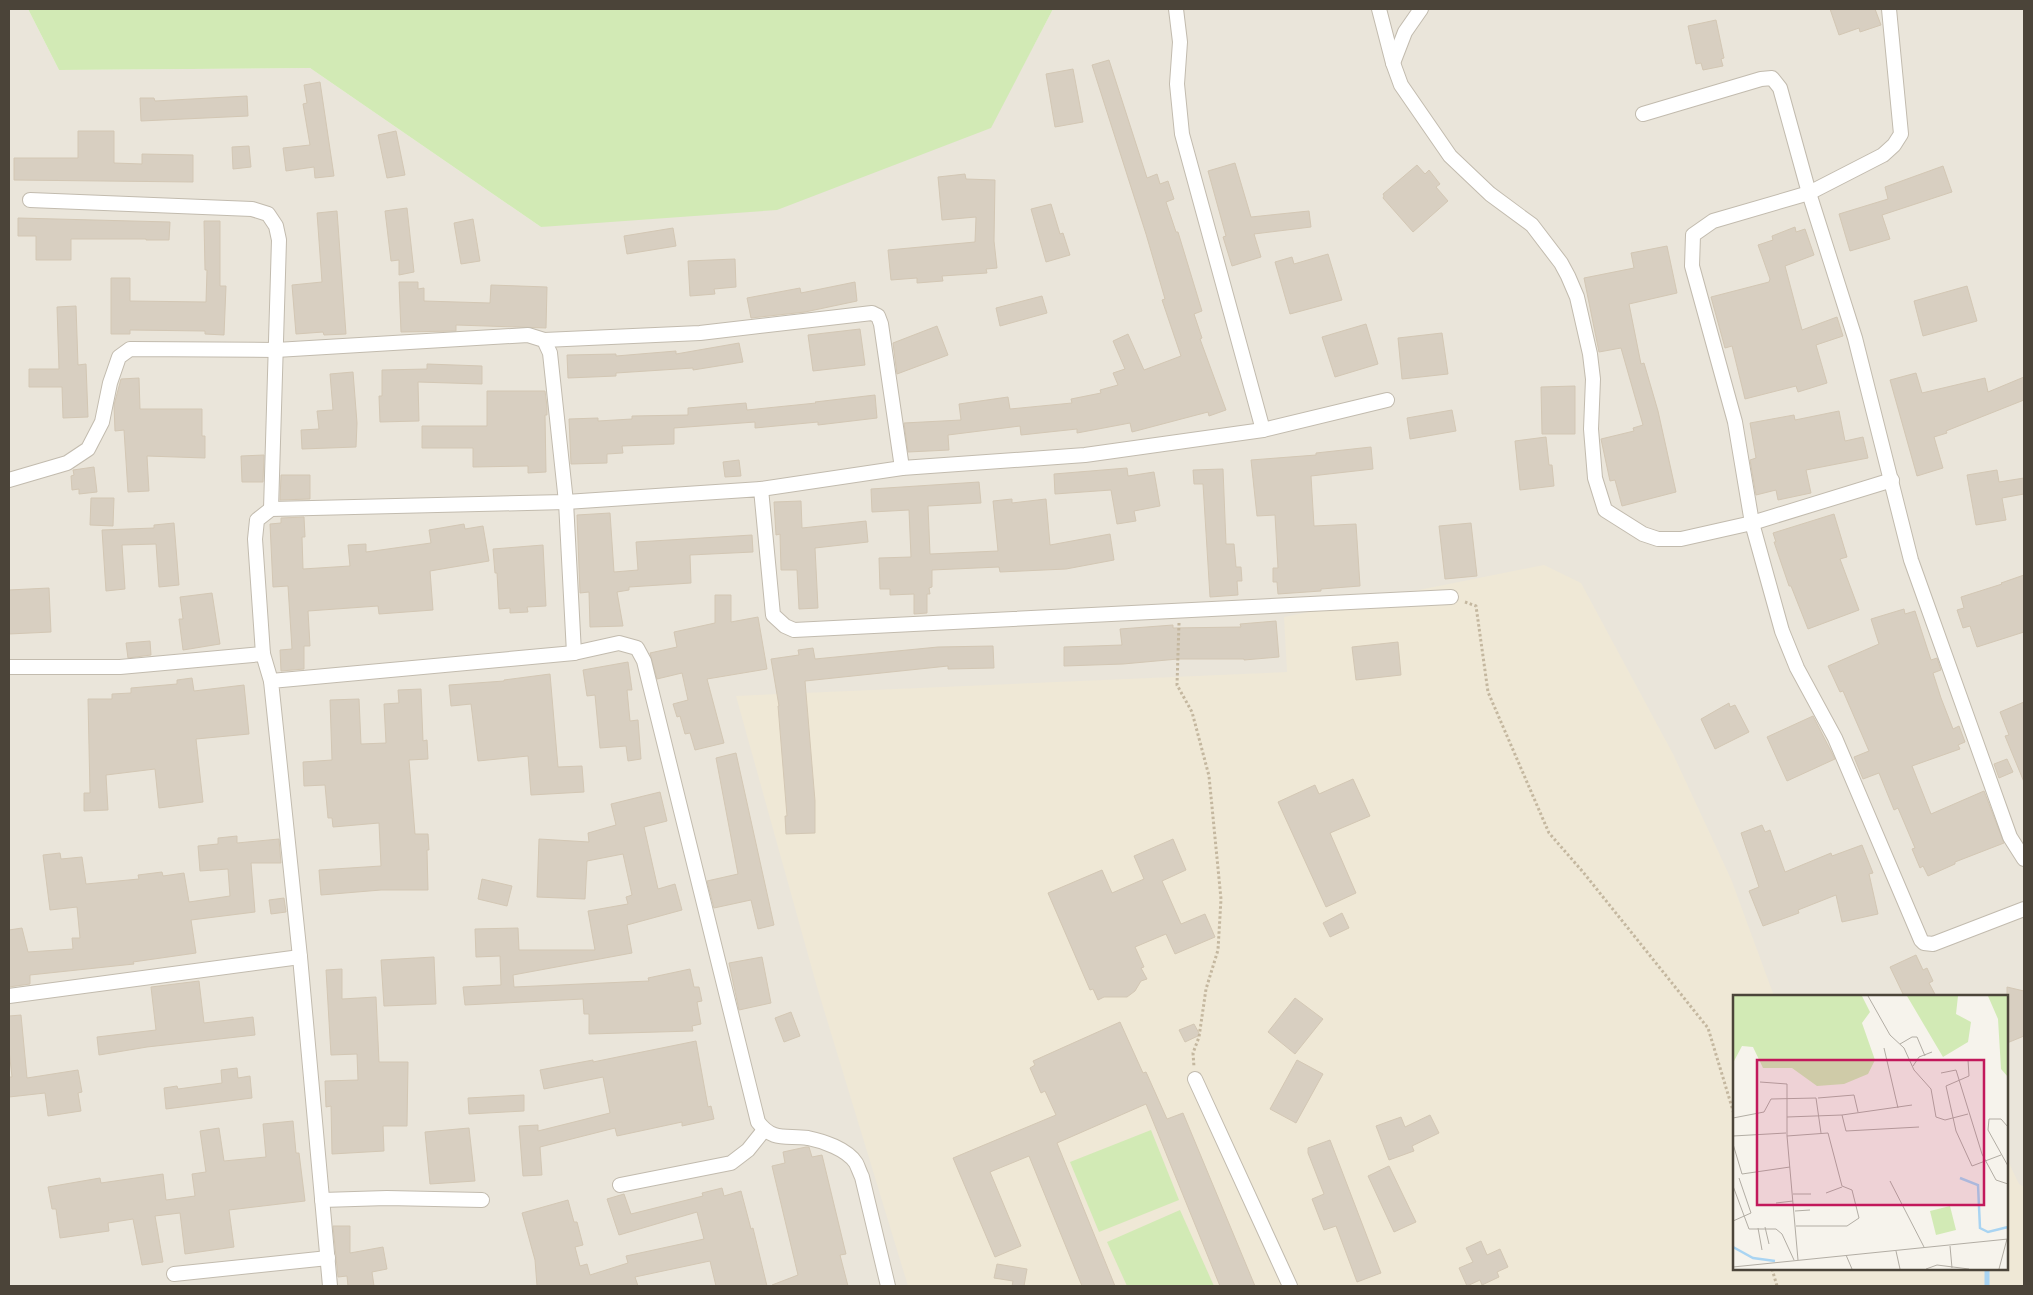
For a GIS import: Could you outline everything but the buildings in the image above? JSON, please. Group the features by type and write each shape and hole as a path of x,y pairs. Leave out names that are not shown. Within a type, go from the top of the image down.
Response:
{"street":[{"path":"1176,9 1180,42 1177,84 1182,134 1263,430"},
{"path":"1379,9 1393,63 1401,85 1450,156 1490,194 1532,225 1561,262 1568,276 1577,297 1590,354 1593,379 1591,429 1595,478 1605,510 1643,534 1658,539 1681,539 1752,522 1892,480"},
{"path":"1393,63 1405,32 1421,9"},
{"path":"1889,9 1901,134 1894,145 1883,154 1809,193 1713,221 1693,235 1692,266 1735,422 1752,522 1782,631 1797,668 1835,738 1921,940 1924,943 1933,944 2024,909"},
{"path":"1643,114 1761,79 1772,78 1780,88 1809,193 1855,338 1911,560 2007,829 2024,859"},
{"path":"30,200 252,210 268,214 276,226 279,240 271,509"},
{"path":"9,480 67,463 88,449 102,422 110,383 119,357 130,349 276,350 528,335 544,340 700,333 872,313 878,316 882,324 902,468"},
{"path":"544,340 550,353 566,502 574,653"},
{"path":"330,1286 300,957 271,681 263,654 254,539 257,520 271,509 566,502 761,489 902,468 1084,455 1263,430 1388,400"},
{"path":"761,489 773,615 784,626 794,630 1451,596"},
{"path":"271,681 574,653 619,643 637,648 644,661 758,1122 764,1130 773,1136 808,1138 830,1144 855,1161 862,1177 888,1286"},
{"path":"9,667 120,667 263,654"},
{"path":"9,996 300,957"},
{"path":"1195,1078 1290,1286"},
{"path":"620,1185 732,1163 748,1150 764,1130"},
{"path":"322,1200 387,1198 482,1200"},
{"path":"174,1274 328,1258"}],"path":[{"path":"1451,596 1476,606 1488,692 1549,834 1583,872 1708,1028 1733,1111"},
{"path":"1178,610 1177,686 1192,712 1209,776 1221,899 1218,950 1206,989 1199,1037 1193,1053 1195,1078"},
{"path":"1772,1270 1777,1286"}],"shaded area":[{"path":"9,9 28,9 59,70 310,68 541,227 990,128 1053,9 2024,9 2024,1286 9,1286"},
{"path":"1544,565 1581,583 1673,754 1731,879 1774,995 1733,995 1733,1270 2008,1270 2008,1161 2019,1184 2024,1187 2024,1286 908,1286 817,987 736,696 1287,672 1284,617"}],"green space":[{"path":"28,9 1053,9 991,128 777,210 541,227 310,68 59,70"},
{"path":"1151,1130 1179,1200 1099,1232 1070,1162"},
{"path":"1180,1210 1214,1286 1127,1286 1107,1242"}],"waterway":[{"path":"1987,1270 1987,1286"}]}
